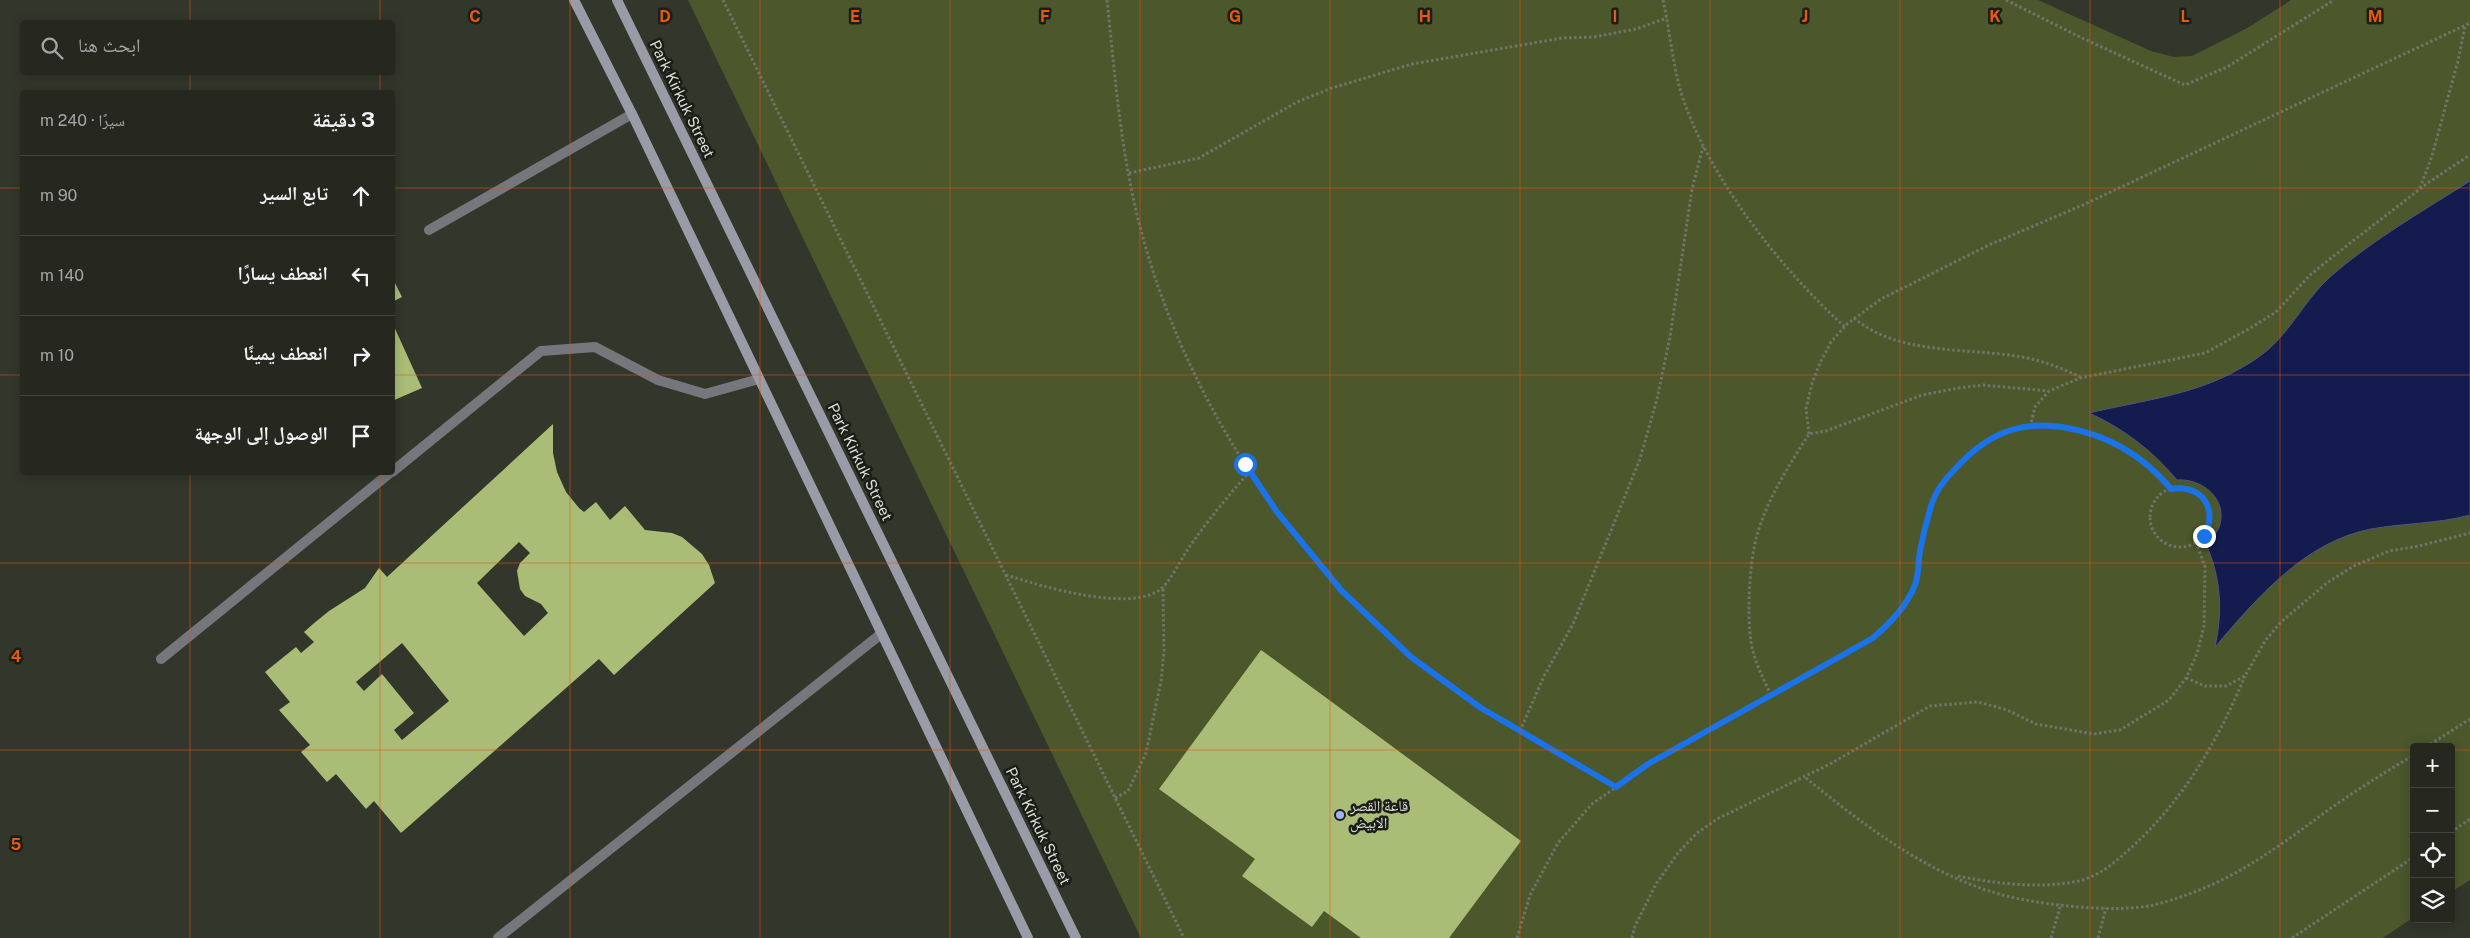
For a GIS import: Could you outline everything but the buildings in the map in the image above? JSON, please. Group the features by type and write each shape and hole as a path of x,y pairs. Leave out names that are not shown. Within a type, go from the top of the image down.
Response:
{"main road":[{"path":"574,0 632,114 1028,938"},
{"name":"Park Kirkuk Street","path":"617,0 1076,938"}],"street":[{"path":"429,230 632,114"},
{"path":"395,470 541,351 595,347 658,380 705,394 759,379"},
{"path":"160,659 388,475"},
{"path":"498,938 881,634"}],"path":[{"path":"723,0 1184,938"},
{"path":"1107,0 1120,129 1152,267 1174,330 1250,471 1277,512 1341,590 1411,657 1441,680 1520,731 1616,787"},
{"path":"1663,0 1676,73 1686,106 1702,147 1750,220 1785,263 1844,327"},
{"path":"2006,0 2084,39 2186,85 2227,66 2334,0"},
{"path":"1129,173 1200,158 1297,102 1332,88 1412,64 1562,38 1636,30 1667,18"},
{"path":"1771,695 1757,666 1751,641 1750,603 1757,536 1788,467 1809,434 1806,410 1812,384 1831,342 1844,327 1881,299 1989,245 2083,204 2470,23"},
{"path":"2420,190 2432,156 2460,54 2465,25"},
{"path":"1520,731 1544,676 1573,624 1640,459 1657,399 1670,337 1692,189 1702,147"},
{"path":"2030,427 2034,407 2049,391 2080,378 2205,353 2247,330 2276,312 2309,276 2420,190 2470,155"},
{"path":"1854,318 1868,330 1909,344 2024,357 2056,366 2080,378"},
{"path":"1809,434 1826,432 1922,396 1959,388 1983,384 2049,391"},
{"path":"1517,938 1530,895 1558,843 1592,804 1648,764 1873,638 1896,618 1915,584 1920,551 1933,500 1946,478 1968,455 1993,435 2020,427 2052,425 2088,431 2140,457 2171,489"},
{"path":"1006,575 1072,593 1105,598 1143,597 1163,588 1205,524 1250,471"},
{"path":"2171,489 2190,489 2205,500 2209,509 2208,528 2196,542 2187,546 2168,544 2159,538 2154,530 2151,510 2156,501 2171,489"},
{"path":"1950,874 1984,882 2046,884 2080,880 2109,866 2138,842 2196,773 2229,716 2245,676 2265,641 2281,622 2328,582 2354,566 2389,551 2419,546 2470,533"},
{"path":"1632,938 1635,926 1656,884 1678,853 1697,833 1717,819 1806,778 1930,706 1978,702 2007,710 2036,724 2094,734 2120,730 2143,718 2170,700 2186,678 2197,654 2205,618 2205,567 2196,542"},
{"path":"1115,798 1128,790 1146,752 1164,651 1163,588"},
{"path":"2186,678 2205,686 2226,686 2245,676"},
{"path":"2432,743 2470,719"},
{"path":"1806,778 1867,827 1950,874 1992,892 2061,904 2106,908 2152,905 2196,890 2253,863 2350,795 2410,758"},
{"path":"2455,829 2470,819"},
{"path":"2292,938 2410,860"},
{"path":"2051,938 2061,904"},
{"path":"2098,938 2106,908"}],"green space":[{"path":"688,0 2038,0 2151,51 2174,57 2192,56 2249,27 2291,0 2470,0 2470,880 2455,889 2455,743 2410,743 2410,920 2383,938 1141,938"}],"shaded area":[{"path":"2470,181 2470,515 2371,529 2347,536 2324,546 2284,574 2215,647 2220,608 2218,582 2206,544 2213,537 2220,524 2221,514 2216,498 2203,486 2186,480 2177,480 2158,459 2137,441 2089,413 2186,391 2224,377 2251,362 2273,345 2322,284 2346,263 2398,226"}],"place":[{"name":"قاعة القصر الابيض","path":"1340,815"}],"route":[{"path":"1245,464 1277,512 1341,590 1411,657 1481,708 1616,787 1648,764 1873,638 1896,618 1915,584 1925,526 1933,500 1946,478 1968,455 1993,435 2020,427 2052,425 2088,431 2120,446 2140,457 2161,476 2171,489 2180,487 2190,489 2198,493 2205,500 2210,518 2204,536"}]}
